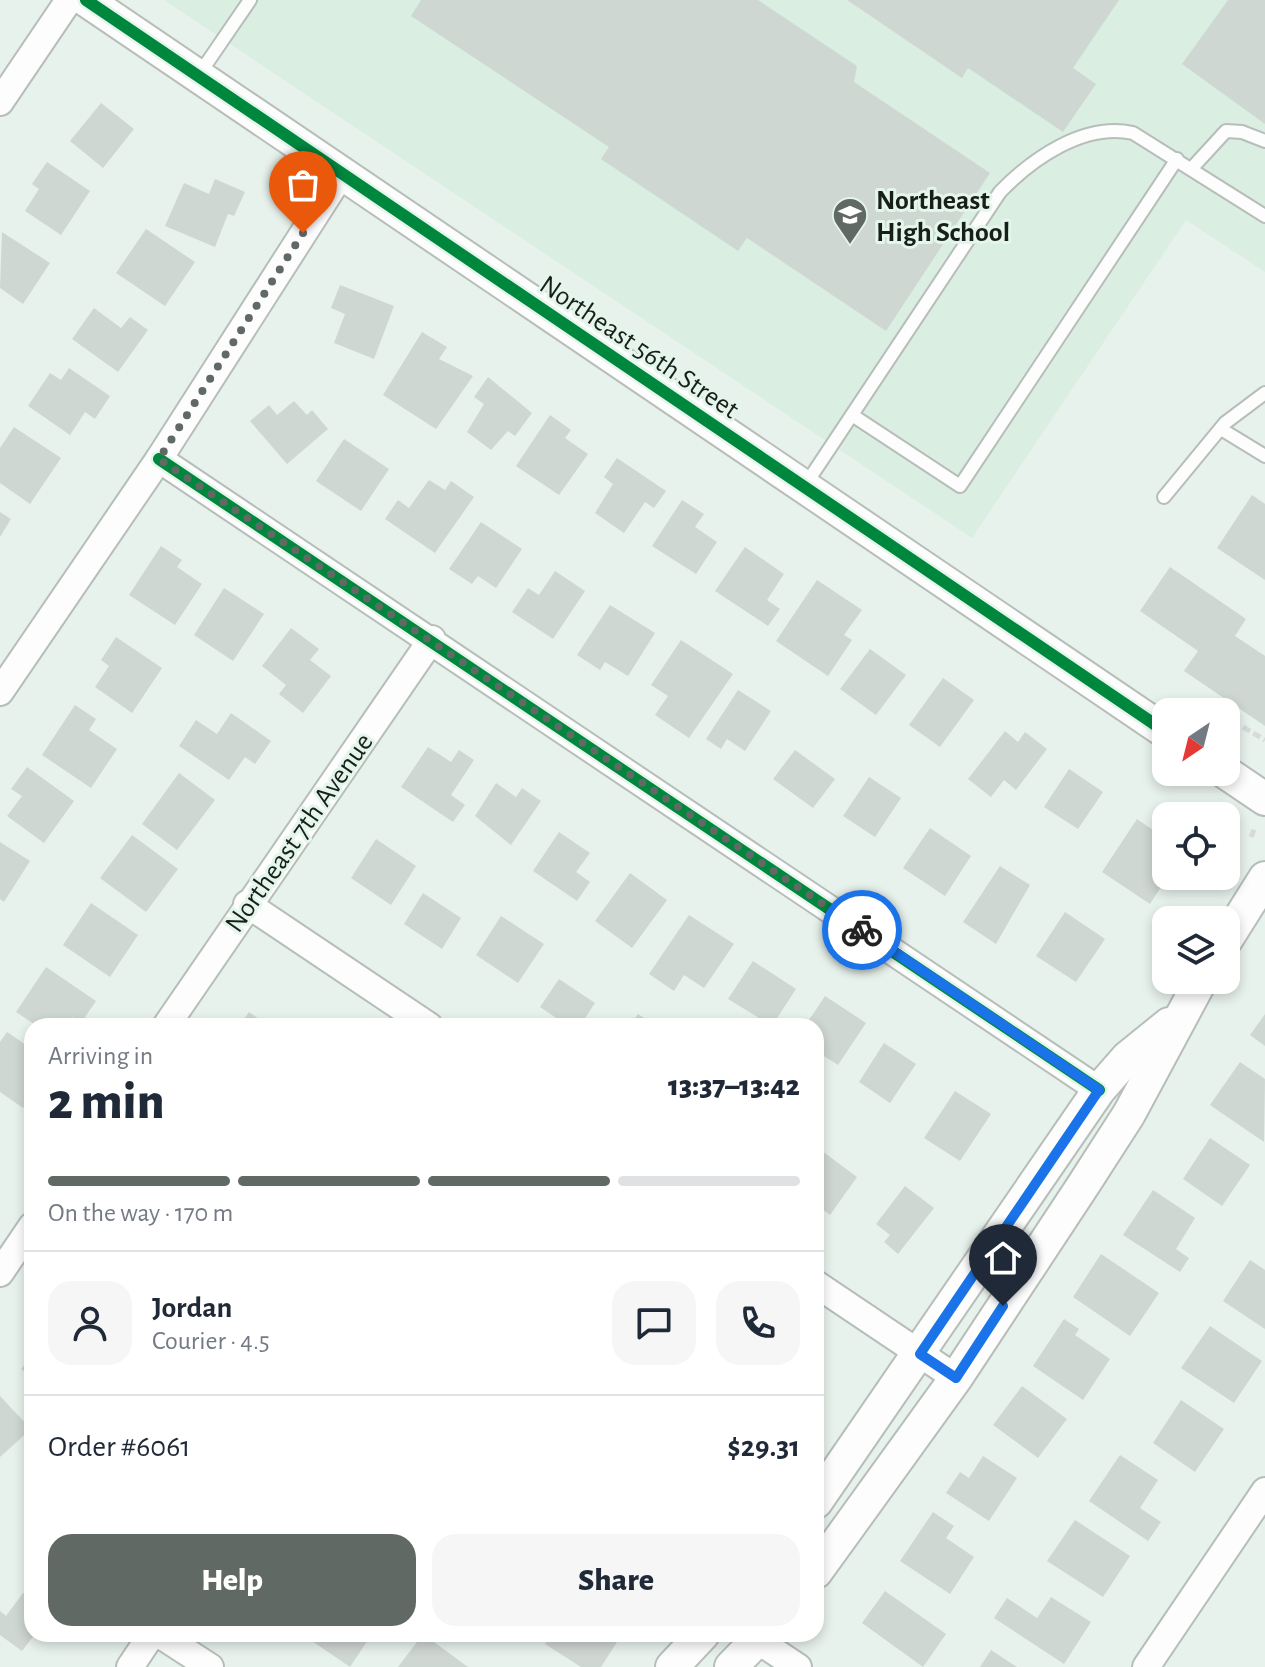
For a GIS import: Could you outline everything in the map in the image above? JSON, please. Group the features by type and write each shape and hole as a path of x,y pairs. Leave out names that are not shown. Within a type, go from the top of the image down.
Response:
{"street":[{"path":"0,102 69,0"},
{"name":"Northeast 56th Street","path":"86,0 1152,723"},
{"path":"0,692 159,459 342,173"},
{"path":"159,459 432,639 1099,1090"},
{"name":"Northeast 7th Avenue","path":"171,1018 432,639"},
{"path":"1240,782 1265,799"},
{"path":"1240,918 1265,878"},
{"path":"247,904 417,1018"},
{"path":"824,1561 956,1378 1129,1114 1192,994"},
{"path":"824,1491 1099,1090 1127,1058 1178,1017"},
{"path":"0,1273 24,1238"},
{"path":"824,1289 956,1378"},
{"path":"1146,1667 1265,1491"},
{"path":"130,1667 147,1642"},
{"path":"171,1642 210,1667"},
{"path":"672,1667 695,1642"},
{"path":"731,1667 751,1642"},
{"path":"764,1642 798,1667"}],"lane":[{"path":"198,76 250,0"},
{"path":"804,487 1000,192 1021,171 1060,147 1113,129 1133,133 1265,216"},
{"path":"1192,168 1226,131 1242,132 1265,141"},
{"path":"852,415 960,486 1177,159"},
{"path":"1164,497 1221,429 1265,393"},
{"path":"1221,429 1265,456"}],"path":[{"path":"1243,727 1265,740"}],"shaded area":[{"name":"Northeast High School","path":"164,0 1265,0 1265,272 1186,220 972,538"}],"building":[{"path":"421,0 758,0 857,66 854,82 990,173 886,331 747,238 738,251 601,159 609,147 411,16"},
{"path":"847,0 1119,0 1073,68 1096,84 1063,132 968,68 962,78"},
{"path":"1228,0 1265,0 1265,124 1182,64"},
{"path":"101,103 134,129 103,168 70,141"},
{"path":"47,162 90,191 61,235 25,211 39,189 32,184"},
{"path":"215,179 245,192 234,216 228,214 215,247 165,226 184,183 209,194"},
{"path":"146,229 195,262 165,306 116,273"},
{"path":"2,232 50,263 23,304 0,288"},
{"path":"340,285 394,306 374,359 334,343 345,314 331,308"},
{"path":"94,308 121,328 130,317 148,330 118,372 72,339"},
{"path":"422,332 447,347 439,359 473,376 436,429 383,395"},
{"path":"69,368 110,396 95,419 85,412 70,435 28,406 50,373 61,380"},
{"path":"488,377 532,413 515,436 508,431 491,450 467,432 484,404 474,397"},
{"path":"294,401 307,415 312,410 328,429 287,464 250,421 269,405 277,415"},
{"path":"550,415 571,430 565,438 588,454 559,495 516,466"},
{"path":"14,427 61,458 30,504 0,483 0,448"},
{"path":"344,439 389,469 361,511 316,481"},
{"path":"617,458 666,491 654,508 645,502 624,533 595,513 613,484 604,477"},
{"path":"429,480 445,490 451,481 474,497 435,553 385,519 398,500 409,508"},
{"path":"1252,495 1265,504 1265,580 1217,548"},
{"path":"682,500 704,514 695,527 717,542 696,574 652,546"},
{"path":"0,512 11,519 0,537"},
{"path":"481,522 522,549 496,588 478,576 472,584 449,569"},
{"path":"161,546 182,560 177,567 202,584 175,625 129,595"},
{"path":"745,547 784,574 767,600 780,609 768,626 715,591"},
{"path":"1170,567 1246,619 1235,636 1265,656 1265,726 1240,709 1240,698 1224,698 1184,671 1198,651 1140,611"},
{"path":"555,571 585,591 553,639 512,612 528,588 539,595"},
{"path":"817,580 862,610 844,635 852,640 828,676 776,641"},
{"path":"224,588 264,614 233,661 194,635"},
{"path":"610,605 655,633 628,676 605,662 600,670 577,655"},
{"path":"291,628 319,649 310,660 331,676 303,713 279,694 286,685 262,666"},
{"path":"116,637 162,668 132,713 95,687 109,666 101,660"},
{"path":"681,640 733,674 689,738 655,715 668,696 651,685"},
{"path":"870,649 906,675 876,715 840,689"},
{"path":"943,678 974,700 940,747 909,725"},
{"path":"738,690 771,711 745,751 727,739 721,749 706,739"},
{"path":"75,705 96,719 89,730 117,749 91,788 42,755"},
{"path":"231,713 271,741 255,764 245,757 229,780 179,746 196,720 217,734"},
{"path":"1005,731 1018,742 1025,732 1047,749 1016,790 1004,780 991,797 968,779"},
{"path":"428,747 451,762 459,750 474,760 451,795 465,805 453,822 401,787"},
{"path":"795,750 835,779 813,808 773,779"},
{"path":"27,767 74,801 44,843 7,816 22,796 11,789"},
{"path":"1069,769 1103,792 1078,829 1044,807"},
{"path":"179,773 215,800 177,850 142,824"},
{"path":"869,777 901,798 875,837 843,816"},
{"path":"496,783 516,797 522,788 541,801 511,845 475,816"},
{"path":"1137,819 1152,829 1152,890 1159,890 1150,904 1102,872"},
{"path":"930,828 971,856 945,896 903,868"},
{"path":"559,832 590,853 576,872 590,882 577,901 533,871"},
{"path":"132,835 178,869 146,912 100,878"},
{"path":"376,839 416,866 391,905 351,878"},
{"path":"0,842 30,861 4,902 0,899"},
{"path":"1000,866 1030,885 996,944 963,922"},
{"path":"630,873 667,900 632,948 595,921"},
{"path":"423,893 461,918 442,949 404,924"},
{"path":"91,903 138,935 110,977 63,945"},
{"path":"1065,912 1105,939 1076,982 1036,956"},
{"path":"689,915 734,944 704,988 684,975 674,991 649,974"},
{"path":"501,916 544,944 518,983 476,955"},
{"path":"753,961 796,989 777,1018 759,1018 728,999"},
{"path":"46,967 96,1001 84,1018 25,1018 16,1012"},
{"path":"559,979 595,1003 585,1018 556,1018 540,1007"},
{"path":"825,996 866,1023 838,1065 824,1056 824,1018 810,1018"},
{"path":"1265,1014 1265,1046 1250,1035"},
{"path":"7,1032 24,1044 23,1108 0,1092 0,1042"},
{"path":"884,1043 916,1064 890,1103 859,1082"},
{"path":"1240,1062 1265,1079 1264,1142 1210,1105"},
{"path":"955,1091 991,1114 960,1161 924,1138"},
{"path":"1210,1138 1250,1165 1222,1206 1183,1179"},
{"path":"824,1152 857,1177 830,1215 824,1210"},
{"path":"905,1186 934,1208 898,1254 884,1242 890,1235 876,1224"},
{"path":"1153,1190 1195,1218 1176,1249 1189,1258 1180,1272 1123,1235"},
{"path":"1101,1254 1159,1293 1130,1336 1073,1297"},
{"path":"1250,1260 1265,1270 1265,1329 1223,1301"},
{"path":"1064,1319 1079,1329 1075,1335 1110,1359 1083,1400 1033,1366"},
{"path":"1210,1326 1262,1361 1234,1403 1181,1368"},
{"path":"1022,1386 1067,1419 1038,1458 993,1425"},
{"path":"0,1396 24,1422 24,1435 0,1457"},
{"path":"1181,1400 1224,1429 1195,1472 1153,1443"},
{"path":"1120,1455 1158,1480 1140,1508 1161,1522 1148,1541 1089,1501"},
{"path":"983,1456 1017,1478 989,1521 946,1493 960,1472 969,1478"},
{"path":"933,1512 954,1526 946,1538 974,1557 950,1594 900,1561"},
{"path":"1075,1520 1130,1556 1103,1597 1047,1561"},
{"path":"885,1591 946,1634 923,1667 862,1623"},
{"path":"24,1594 24,1642 29,1642 22,1651 0,1635 0,1611 6,1616"},
{"path":"1051,1597 1091,1622 1064,1664 994,1618 1007,1598 1037,1618"},
{"path":"313,1642 367,1642 350,1667"},
{"path":"417,1642 434,1642 468,1667 398,1667"},
{"path":"617,1642 601,1667 581,1667 545,1644"},
{"path":"991,1650 1017,1667 980,1667"}],"cycle path":[{"path":"86,0 1152,723"},
{"path":"159,459 1099,1090"}],"way so far":[{"path":"303,233 159,459 432,639 862,930"}],"place":[{"name":"Northeast High School","path":"850,246"}],"route":[{"path":"862,930 1099,1090 920,1354 956,1378 1003,1306"}]}
